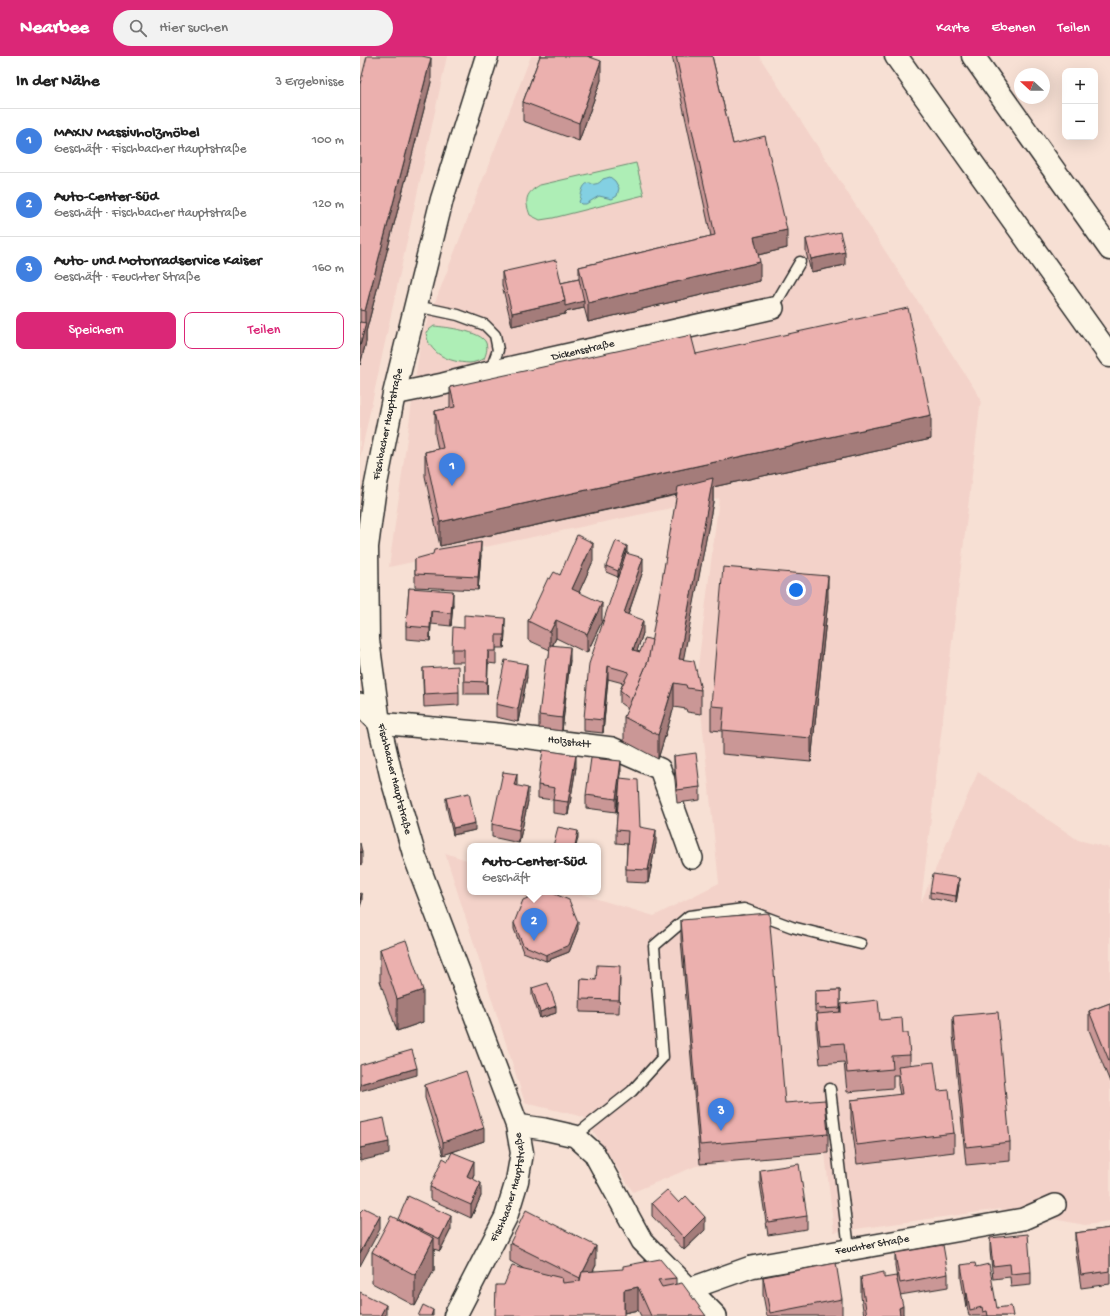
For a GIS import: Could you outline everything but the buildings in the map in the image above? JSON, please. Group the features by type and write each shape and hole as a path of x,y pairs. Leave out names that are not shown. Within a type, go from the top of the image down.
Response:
{"main road":[{"name":"Fischbacher Hauptstraße","path":"456,1316 506,1217 517,1181 522,1153 517,1125 415,857 392,779 379,723 364,642 367,547 374,494 394,394 442,199 487,56"},
{"path":"896,56 1110,356"},
{"path":"973,56 1110,248"}],"street":[{"name":"Dickensstraße","path":"394,394 773,308"},
{"path":"360,704 379,723"},
{"name":"Holzstatt","path":"379,723 498,734 612,748 660,770 692,858"},
{"path":"517,1125 575,1136 594,1153 642,1241 716,1316"},
{"name":"Feuchter Straße","path":"689,1288 751,1267 1023,1220 1056,1205"}],"lane":[{"path":"773,308 800,262"},
{"path":"416,306 458,315 485,325 495,335 498,350 490,372"},
{"path":"575,1136 632,1091 663,1057 654,946 689,916 744,910 792,927 861,944"},
{"path":"830,1089 849,1249"}],"shaded area":[{"path":"360,56 447,56 360,458"},
{"path":"531,56 759,56 981,399 921,902 978,772 1078,840 1110,848 1110,1222 1085,1225 1001,1209 834,1232 825,1153 696,1166 633,1192 584,1117 525,1103 445,853 467,860 467,895 584,895 654,916 719,883 697,674 719,498 389,567 421,338"}],"green space":[{"path":"636,163 644,195 553,218 540,220 530,215 527,205 529,194 540,185"},
{"path":"434,326 463,330 478,335 486,343 487,347 484,359 469,363 447,359 435,351 428,340 426,332"}],"water":[{"path":"610,177 615,181 619,188 617,196 612,199 599,196 586,204 581,204 579,202 583,188 586,184 596,184 603,179"}],"place":[{"name":"MAXIV Massivholzmöbel","path":"452,486"},
{"name":"Auto-Center-Süd","path":"534,941"},
{"name":"Auto- und Motorradservice Kaiser","path":"721,1131"}]}
